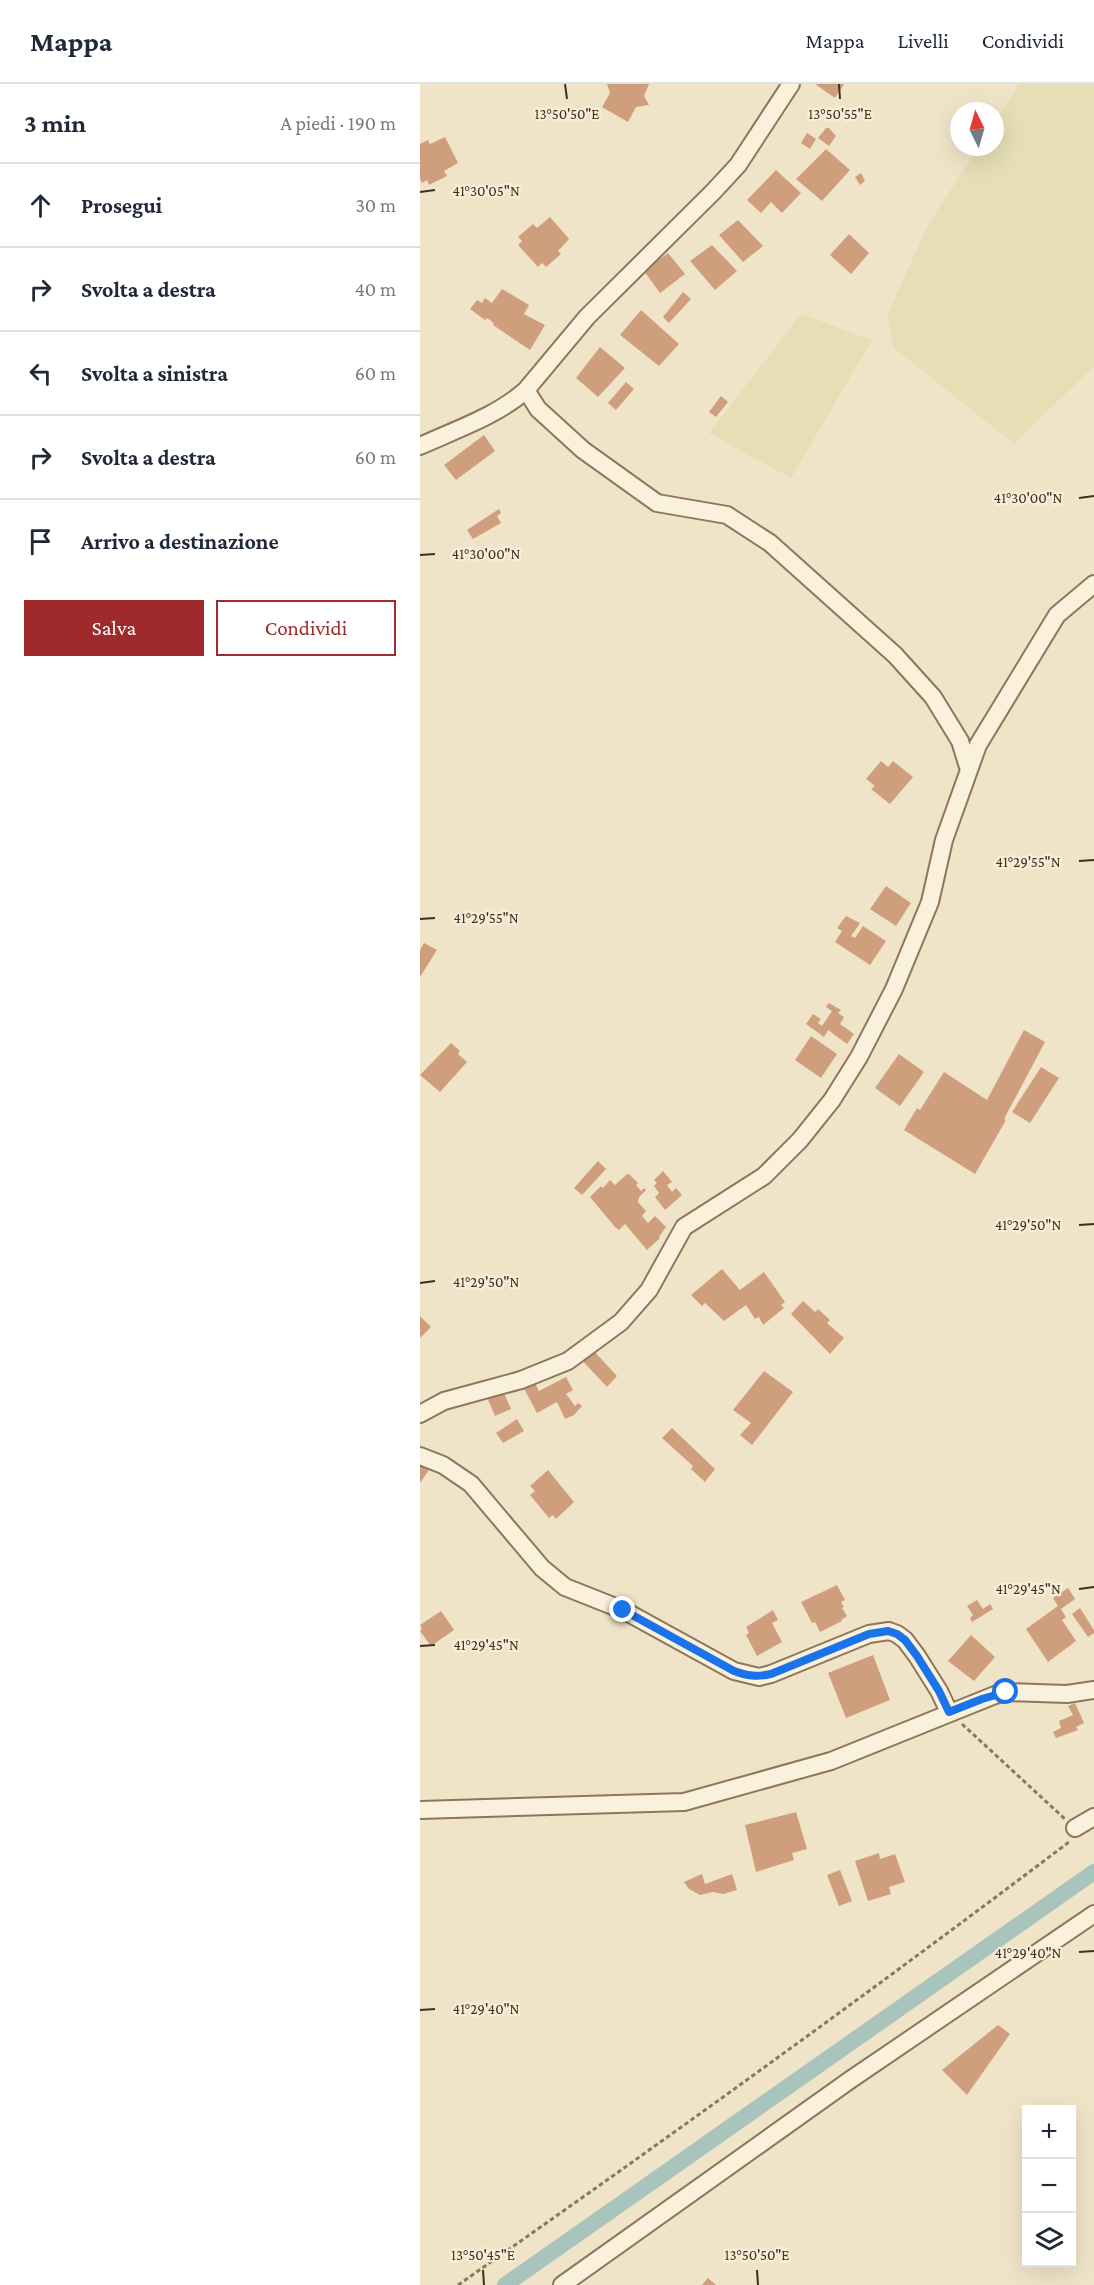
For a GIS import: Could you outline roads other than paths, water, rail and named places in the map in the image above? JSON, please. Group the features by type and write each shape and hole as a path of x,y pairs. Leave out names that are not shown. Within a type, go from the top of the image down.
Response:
{"street":[{"path":"420,446 500,408 515,400 526,390 586,317 738,165 790,84"},
{"path":"526,390 538,409 583,450 657,503 727,515 770,543 895,655 918,680 933,698 960,741 969,770"},
{"path":"420,1413 444,1401 521,1380 568,1361 621,1322 649,1290 684,1227 764,1176 800,1140 832,1100 859,1057 894,989 930,902 944,840 978,745 1058,615 1094,584"},
{"path":"420,1456 443,1465 471,1484 553,1579 579,1594 623,1610 734,1671 759,1677 771,1674 869,1634 888,1631 905,1640 939,1691 949,1712"},
{"path":"420,1810 684,1802 831,1761 949,1712 1006,1692 1066,1694 1094,1690"},
{"path":"1075,1827 1094,1817"},
{"path":"562,2285 850,2080 1094,1914"}],"waterway":[{"path":"505,2285 1094,1872"}]}
